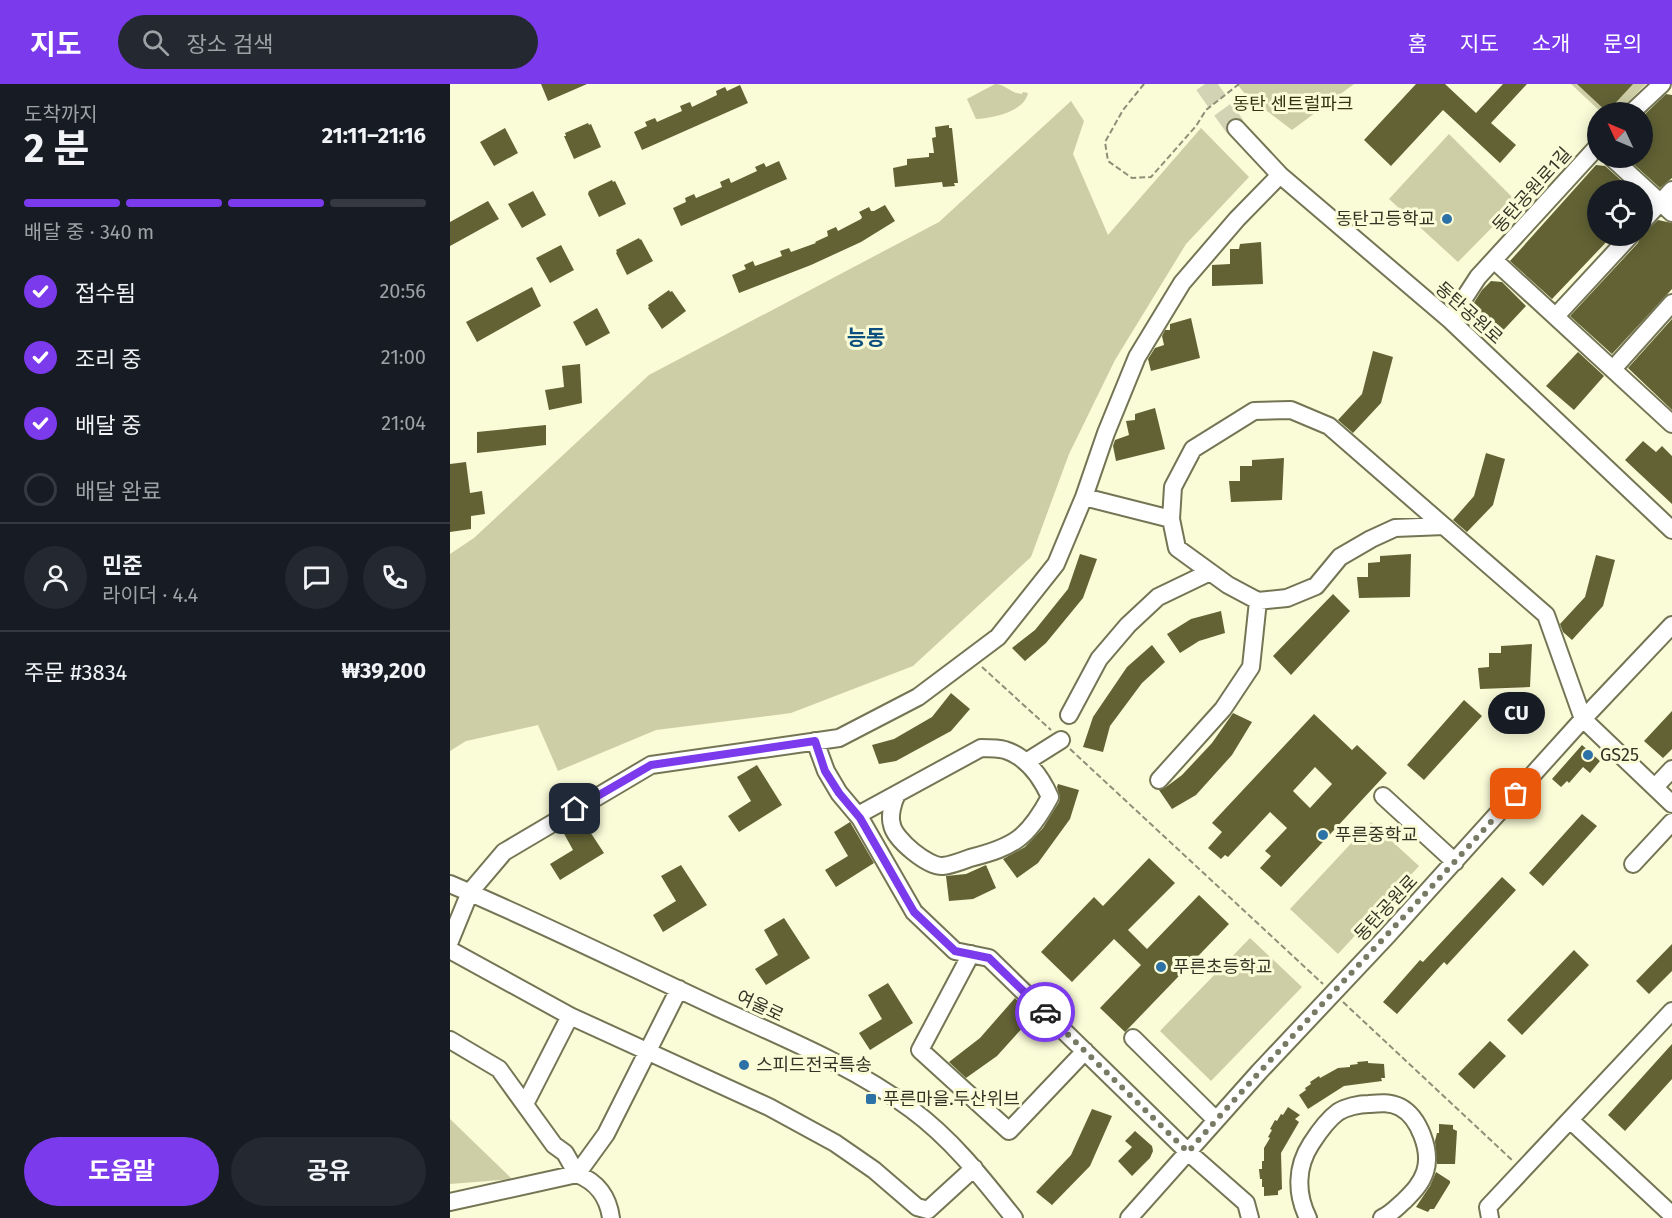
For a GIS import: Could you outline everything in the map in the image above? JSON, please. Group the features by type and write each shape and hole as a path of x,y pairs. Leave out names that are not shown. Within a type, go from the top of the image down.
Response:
{"street":[{"path":"1643,102 1662,84"},
{"name":"동탄공원로","path":"1236,128 1280,175 1450,320 1672,530"},
{"name":"동탄공원로1길","path":"1450,320 1478,278 1587,158"},
{"path":"1625,168 1668,201 1653,213"},
{"path":"450,941 470,892 504,852 651,765 839,738 918,697 998,637 1056,564 1137,357 1176,292 1237,219 1280,175"},
{"path":"1556,316 1621,246"},
{"name":"동탄공원로1길","path":"1495,261 1671,422"},
{"path":"1613,369 1672,303"},
{"path":"1444,526 1395,528 1340,557 1316,586 1287,598 1258,601 1228,585 1177,548 1171,519 1173,487 1193,449 1254,411 1292,410 1329,426 1444,526 1546,615 1583,719 1672,804"},
{"path":"1084,497 1171,519"},
{"path":"1069,715 1099,659 1128,626 1158,597 1210,572"},
{"path":"1159,780 1223,709 1251,667 1258,601"},
{"name":"동탄공원로","path":"1129,1218 1583,719 1672,625"},
{"path":"1026,762 1061,740"},
{"path":"815,741 825,771 839,793 858,815 914,912 955,951 989,958 1188,1152 1246,1203 1250,1218"},
{"path":"858,815 981,748 1004,750 1026,762 1043,781 1050,797 1037,822 1012,844 994,852 942,866 929,862 912,850 891,825 894,800 897,794"},
{"path":"1654,788 1672,769"},
{"path":"1383,796 1455,862"},
{"path":"1633,864 1672,822"},
{"name":"여울로","path":"450,884 617,959 796,1044 881,1089 913,1110 974,1168 1014,1218"},
{"path":"450,950 570,1016 769,1107 835,1143 874,1170 917,1207 928,1210 974,1168"},
{"path":"971,954 920,1050 1009,1131 1085,1051"},
{"path":"577,1174 606,1134 679,989"},
{"path":"1490,1218 1488,1207 1672,1011"},
{"path":"525,1104 570,1016"},
{"path":"1132,1038 1216,1120"},
{"path":"450,1040 499,1069 554,1145 565,1153 577,1174"},
{"path":"1308,1218 1302,1205 1298,1177 1305,1153 1319,1132 1338,1112 1359,1104 1385,1102 1401,1107 1417,1124 1426,1144 1426,1170 1416,1190 1382,1218"},
{"path":"1570,1120 1672,1215"},
{"path":"450,1202 577,1174 592,1180 610,1205 611,1218"}],"path":[{"path":"1144,84 1123,110 1105,142 1108,161 1132,178 1151,177 1196,126 1206,110 1239,84"},
{"path":"971,657 1523,1170"}],"green space":[{"path":"995,84 1018,94 1028,93 1021,105 1007,113 976,119 967,99"},
{"name":"동탄 센트럴파크","path":"1237,84 1354,84 1292,130 1246,95"},
{"path":"1571,84 1646,84 1628,102 1590,102"},
{"path":"1071,101 1084,121 1073,154 1108,235 1201,128 1249,177 1186,244 1115,360 1069,454 1031,557 913,666 791,713 656,730 558,771 538,725 466,741 450,751 450,554 474,538 649,375 939,222"},
{"path":"1449,134 1517,202 1458,262 1389,199"},
{"path":"1371,822 1419,866 1338,954 1290,909"},
{"path":"1250,938 1302,987 1211,1081 1160,1031"},
{"path":"450,1119 512,1179 450,1184"}],"building":[{"path":"541,84 587,84 548,101"},
{"path":"1416,84 1445,84 1476,113 1503,84 1527,84 1491,123 1516,145 1500,163 1443,110 1391,166 1364,140"},
{"path":"1577,84 1633,84 1616,102 1596,102"},
{"path":"740,85 748,103 642,150 634,132 647,126 645,122 655,118 657,122 682,111 680,106 690,102 692,107 717,95 716,91 725,87 727,91"},
{"path":"1666,94 1672,95 1672,178 1660,188 1638,168 1653,168 1653,106"},
{"path":"588,123 591,124 601,147 574,159 564,136 566,136 565,133"},
{"path":"949,125 949,128 952,128 958,183 954,183 955,186 943,187 942,182 895,187 893,168 907,165 907,159 929,157 929,153 934,153 932,138 936,137 935,127"},
{"path":"505,128 518,153 494,166 480,142"},
{"path":"779,161 787,179 681,226 673,208 686,202 685,198 694,194 696,198 722,187 720,182 729,178 731,183 757,171 755,167 764,163 766,167"},
{"path":"1593,168 1607,168 1621,180 1587,180 1587,246 1602,246 1552,299 1510,261"},
{"path":"612,180 615,181 626,204 599,217 588,194 589,191"},
{"path":"533,191 546,215 522,228 508,204"},
{"path":"488,201 499,219 450,246 450,222"},
{"path":"885,205 895,221 861,242 811,265 739,293 732,275 746,269 744,265 753,261 755,266 782,256 780,251 789,248 791,252 816,243 828,236 827,231 836,227 838,231 861,219 859,212 869,207 871,211 874,211"},
{"path":"1658,220 1672,223 1672,289 1612,354 1570,316 1635,246 1653,246 1653,224"},
{"path":"639,238 653,261 627,275 616,250"},
{"path":"1261,242 1263,284 1212,286 1212,265 1230,264 1230,249 1239,249 1240,244"},
{"path":"561,245 574,270 550,283 536,258"},
{"path":"1491,281 1502,282 1526,306 1495,339 1468,312 1482,290"},
{"path":"532,287 541,306 477,342 466,322"},
{"path":"669,290 686,311 662,329 648,305"},
{"path":"597,308 610,333 586,346 573,322"},
{"path":"1191,318 1200,358 1151,371 1148,359 1155,348 1164,345 1162,336 1165,330 1170,330 1170,324"},
{"path":"1672,319 1672,410 1628,368"},
{"path":"1373,351 1393,357 1381,403 1353,433 1338,420 1362,394"},
{"path":"1578,352 1604,376 1574,410 1546,386"},
{"path":"580,364 582,403 549,410 545,390 564,387 562,366"},
{"path":"1155,408 1165,449 1116,461 1113,446 1115,440 1129,435 1126,421 1135,420 1135,414"},
{"path":"546,425 546,445 477,453 477,432"},
{"path":"1643,441 1656,452 1662,446 1672,456 1672,504 1625,460"},
{"path":"1486,453 1505,459 1493,505 1467,532 1453,520 1474,496"},
{"path":"1284,458 1282,500 1231,502 1229,481 1240,481 1240,466 1252,466 1252,460"},
{"path":"466,462 470,493 482,491 485,514 471,516 471,529 450,532 450,464"},
{"path":"1080,554 1097,559 1083,598 1046,643 1025,661 1012,648 1035,630 1068,589"},
{"path":"1411,554 1410,597 1359,598 1357,577 1368,577 1368,563 1380,562 1380,556"},
{"path":"1596,555 1615,560 1603,606 1572,640 1563,632 1560,624 1585,597"},
{"path":"1333,594 1350,611 1291,675 1273,656"},
{"path":"1221,611 1225,633 1199,641 1180,653 1167,634 1191,619"},
{"path":"1532,644 1530,687 1480,689 1478,668 1489,667 1489,653 1501,653 1501,646"},
{"path":"1152,645 1165,662 1142,683 1110,726 1103,752 1083,747 1093,717 1127,667"},
{"path":"951,693 970,709 951,731 896,761 879,764 872,745 894,739 932,717"},
{"path":"1464,700 1482,716 1424,780 1407,765"},
{"path":"1672,711 1672,749 1663,758 1644,741"},
{"path":"1233,713 1252,722 1232,755 1196,795 1172,809 1159,790 1182,775 1212,743"},
{"path":"1314,714 1352,750 1357,745 1387,773 1281,887 1260,868 1271,856 1265,851 1287,828 1270,812 1228,857 1225,855 1221,859 1208,848 1222,832 1212,823","holes":["1315,767 1332,784 1310,808 1293,791"]},
{"path":"1582,745 1600,761 1590,773 1583,767 1569,783 1567,781 1561,787 1552,779"},
{"path":"757,765 782,805 739,832 728,816 751,801 737,777"},
{"path":"1058,784 1079,790 1070,819 1038,863 1017,878 1003,859 1025,847 1043,828 1059,802"},
{"path":"1582,814 1597,826 1543,886 1529,873"},
{"path":"581,818 604,853 560,880 550,864 573,850 562,830"},
{"path":"850,822 874,863 836,887 825,870 848,856 834,832"},
{"path":"1149,858 1175,883 1128,930 1147,949 1199,895 1229,924 1125,1032 1100,1008 1141,965 1114,939 1072,982 1041,952 1094,897 1103,906"},
{"path":"681,865 707,905 663,932 653,915 676,901 661,876"},
{"path":"986,865 996,888 973,899 949,901 946,876 966,874"},
{"path":"1502,877 1516,890 1447,965 1444,962 1397,1014 1383,1002 1420,960 1423,962"},
{"path":"784,918 810,958 766,985 755,969 778,955 764,930"},
{"path":"1672,944 1672,971 1649,994 1636,981"},
{"path":"1574,950 1589,965 1522,1035 1507,1020"},
{"path":"888,983 913,1023 870,1050 859,1033 882,1019 868,995"},
{"path":"1015,998 1033,1016 997,1056 966,1078 949,1062 980,1038"},
{"path":"1490,1041 1506,1056 1474,1089 1458,1074"},
{"path":"1672,1044 1672,1079 1625,1131 1608,1115"},
{"path":"1368,1061 1368,1063 1384,1064 1385,1078 1381,1078 1382,1081 1344,1086 1308,1109 1299,1095 1306,1090 1310,1082 1319,1076 1320,1078 1338,1068 1350,1067 1350,1065 1358,1064 1357,1062"},
{"path":"1288,1107 1300,1115 1295,1119 1299,1122 1281,1153 1282,1189 1278,1191 1278,1195 1264,1196 1259,1169 1262,1169 1262,1161 1264,1161 1264,1148 1270,1138 1268,1137 1272,1130 1270,1129 1275,1120 1277,1121 1281,1114 1283,1115"},
{"path":"1092,1109 1112,1116 1090,1166 1052,1205 1036,1192 1071,1155"},
{"path":"1439,1124 1453,1125 1453,1129 1457,1131 1455,1164 1437,1164 1435,1141 1439,1133"},
{"path":"1135,1131 1152,1146 1153,1151 1150,1158 1132,1176 1118,1161 1132,1147 1125,1141"},
{"path":"1436,1172 1450,1183 1434,1209 1428,1212 1416,1207"}],"tunnel":[{"path":"1205,84 1236,128"}],"way so far":[{"path":"1045,1012 1188,1152 1516,794"}],"place":[{"name":"동탄고등학교","path":"1447,219"},
{"name":"GS25","path":"1588,755"},
{"name":"CU","path":"1516,794"},
{"name":"푸른중학교","path":"1323,835"},
{"name":"푸른초등학교","path":"1161,967"},
{"name":"스피드전국특송","path":"744,1065"},
{"name":"푸른마을.두산위브","path":"871,1099"}],"district":[{"name":"능동","path":"866,338"}],"route":[{"path":"575,809 651,765 815,741 825,771 839,793 860,818 914,912 955,951 989,958 1045,1012"}]}
